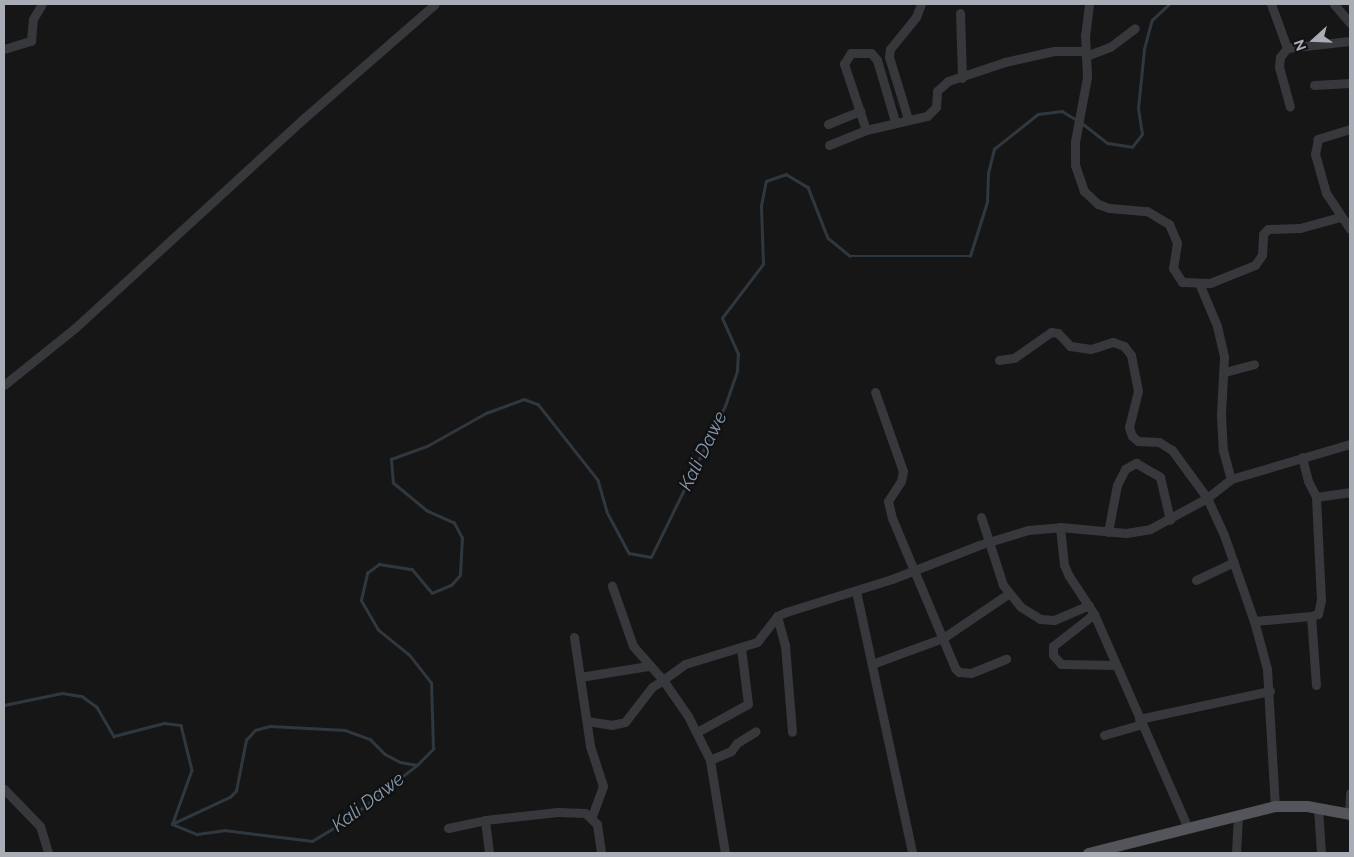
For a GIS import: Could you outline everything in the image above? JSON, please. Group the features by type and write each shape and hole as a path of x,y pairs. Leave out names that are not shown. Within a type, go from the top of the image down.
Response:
{"main road":[{"path":"1088,853 1275,806 1318,808 1350,814"}],"street":[{"path":"4,49 31,41 33,19 42,4"},
{"path":"4,385 75,328 302,120 435,4"},
{"path":"908,119 889,57 890,49 916,17 921,4"},
{"path":"1089,4 1084,91 1076,129 1075,165 1084,191 1109,208 1147,211 1159,216 1176,237 1172,268 1178,278 1189,284 1210,283 1254,266 1262,255 1263,234 1268,229 1300,228 1340,217"},
{"path":"1271,4 1287,48"},
{"path":"1334,4 1350,23"},
{"path":"960,13 962,78"},
{"path":"829,145 866,130 933,112 941,85 1005,62 1054,51 1086,54 1110,47 1135,28"},
{"path":"1290,107 1279,67 1280,57 1287,48 1350,41"},
{"path":"866,130 844,64 851,53 871,53 877,60 895,121"},
{"path":"1314,85 1350,83"},
{"path":"828,124 860,111"},
{"path":"1350,129 1323,136 1315,147 1324,188 1340,217 1350,229"},
{"path":"1199,283 1217,326 1225,372 1221,415 1224,450 1231,479"},
{"path":"999,360 1014,358 1051,332 1058,334 1070,346 1081,349 1113,342 1124,346 1130,355 1137,376 1137,406 1129,427 1132,436 1138,441 1159,442 1172,450 1207,498 1234,562 1254,621 1268,669 1275,806"},
{"path":"1225,372 1254,364"},
{"path":"875,392 903,471 901,481 892,491 889,508 959,672 971,673 1006,659"},
{"path":"587,721 611,725 625,722 652,687 685,664 757,642 777,616 824,598 856,591 988,542 1028,530 1060,527 1108,532 1150,529 1170,520 1207,498 1231,479 1350,444"},
{"path":"1254,621 1318,614 1321,600 1316,497 1311,490 1302,457"},
{"path":"1108,532 1117,486 1125,469 1136,463 1160,477 1170,520"},
{"path":"1316,497 1350,492"},
{"path":"981,517 988,542 1008,594 1026,611 1040,619 1063,618 1090,605"},
{"path":"1060,527 1064,565 1090,605 1188,828"},
{"path":"1196,580 1234,562"},
{"path":"612,586 633,646 648,666 663,680 697,732 710,760 725,853"},
{"path":"856,591 912,853"},
{"path":"872,664 943,638 1008,594"},
{"path":"1094,614 1053,646 1052,655 1062,664 1116,665"},
{"path":"777,616 785,645 792,732"},
{"path":"1311,616 1316,685"},
{"path":"574,638 590,746 603,786 592,817"},
{"path":"697,732 748,704 741,648"},
{"path":"580,677 648,666"},
{"path":"1104,735 1141,721 1270,691"},
{"path":"710,760 731,751 737,743 756,731"},
{"path":"4,789 40,826 48,853"},
{"path":"1350,793 1350,814"},
{"path":"1318,808 1321,853"},
{"path":"448,828 485,820 558,812 585,813 592,817 599,830 600,853"},
{"path":"1236,853 1238,815"},
{"path":"485,820 489,853"}],"waterway":[{"name":"Kali Dawe","path":"1082,123 1108,143 1132,147 1142,134 1138,109 1144,49 1152,20 1169,4"},
{"name":"Kali Dawe","path":"172,824 230,797 236,791 246,740 255,730 270,726 345,730 370,739 385,754 400,762 417,765 433,749 431,683 409,655 378,630 361,600 367,573 379,564 412,569 432,593 451,585 460,575 462,538 454,523 427,511 393,483 391,459 427,446 486,413 524,399 538,404 598,480 607,512 629,553 651,557 725,406 737,371 738,354 722,318 763,264 761,206 766,181 786,174 808,187 828,238 850,256 970,256 987,202 988,173 994,149 1038,114 1062,111 1077,120"},
{"name":"Kali Dawe","path":"4,705 62,693 82,696 97,707 114,736 164,723 181,725 192,770 173,823"},
{"name":"Kali Dawe","path":"172,824 197,834 224,830 312,841 347,820 417,765"}]}
